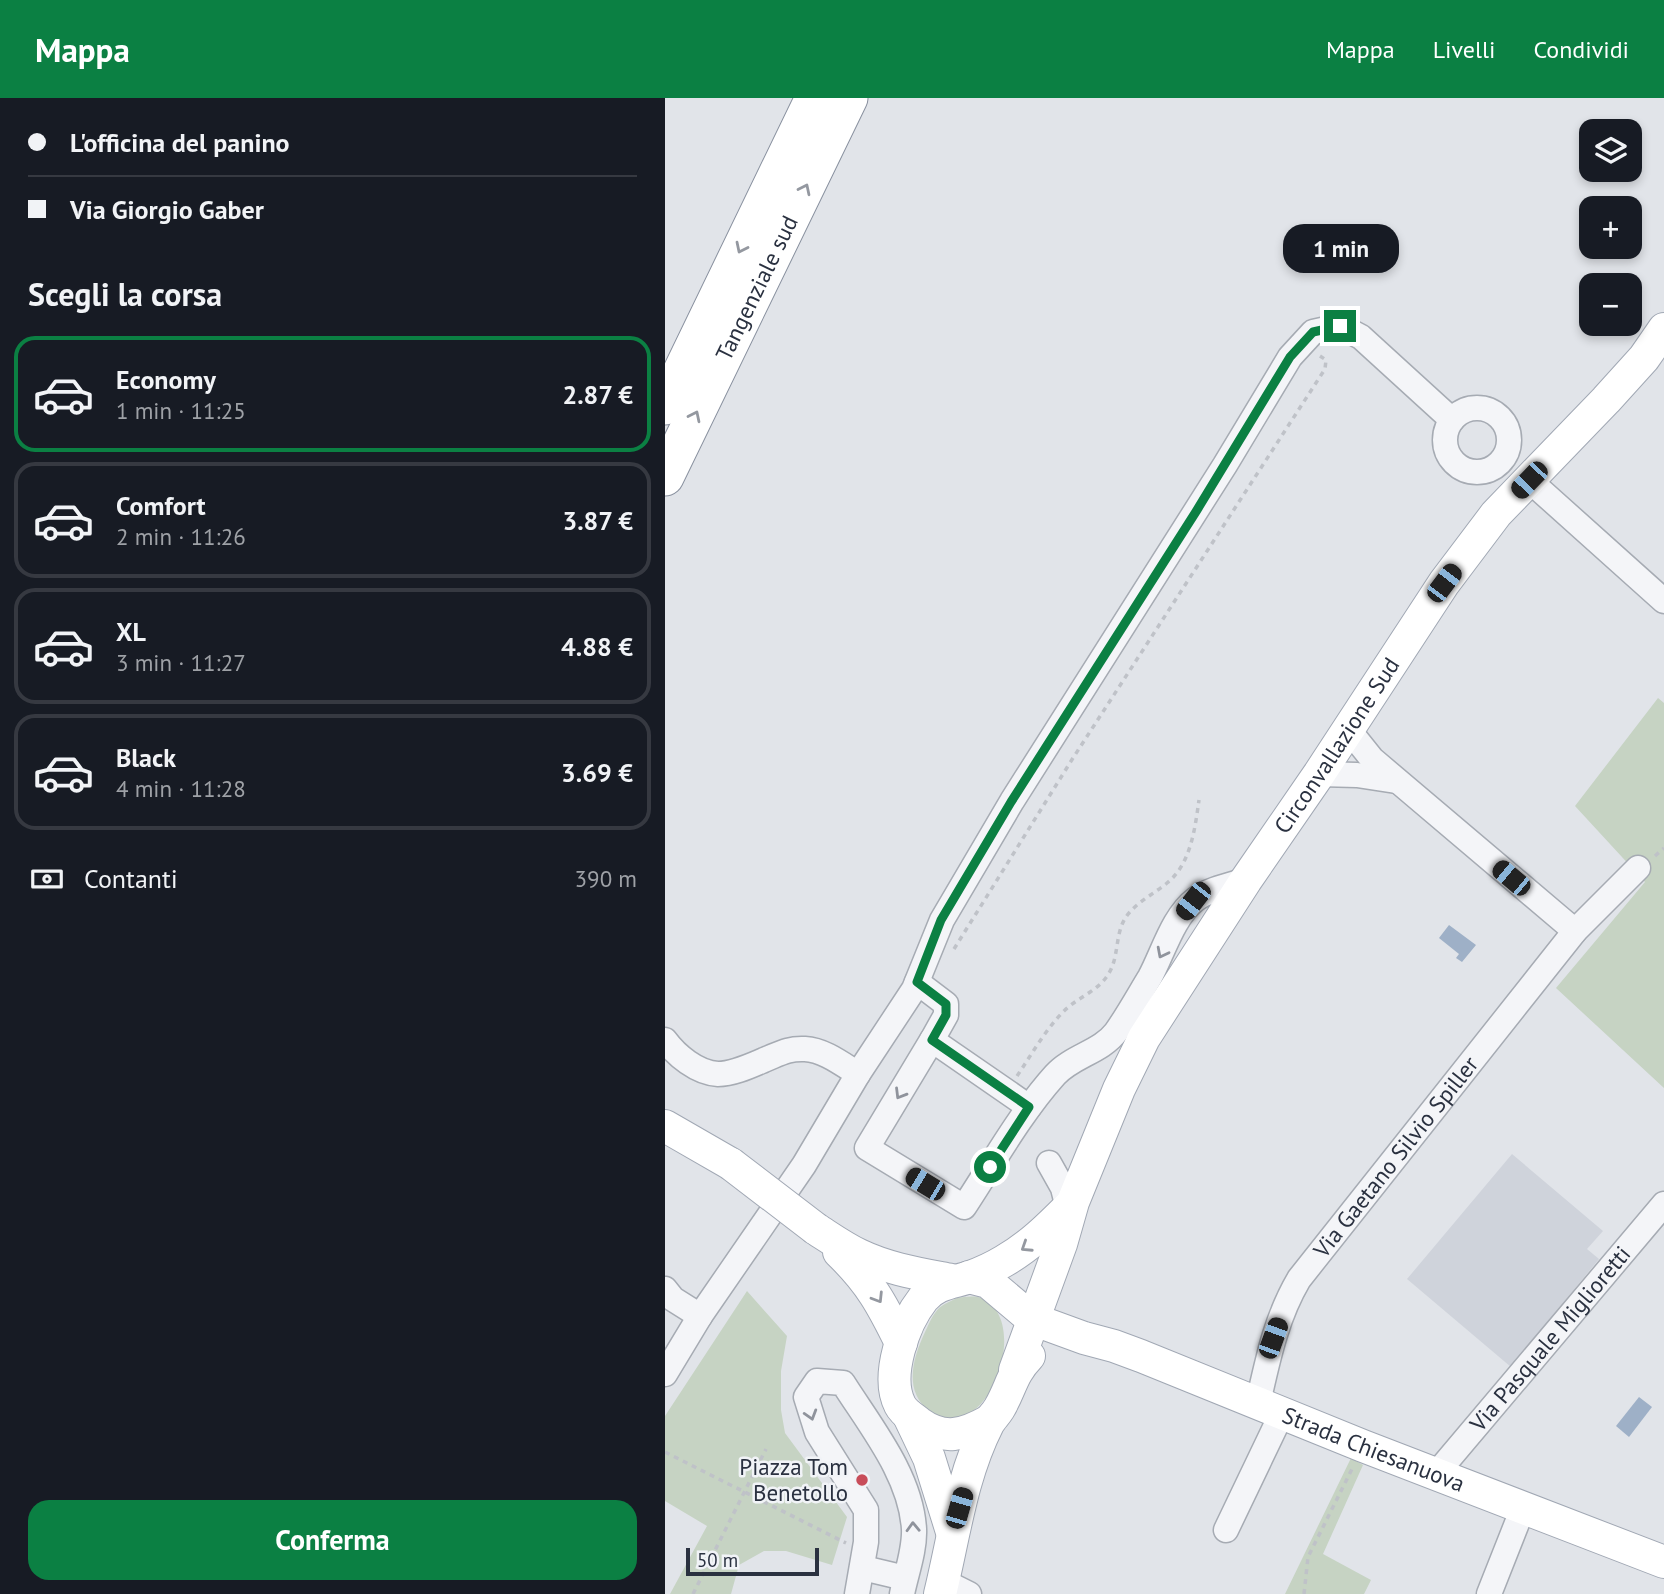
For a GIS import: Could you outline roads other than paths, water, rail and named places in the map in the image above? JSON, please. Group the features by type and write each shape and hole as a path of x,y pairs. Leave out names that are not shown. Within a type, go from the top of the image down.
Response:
{"highway":[{"name":"Tangenziale sud","path":"665,406 814,98"},
{"name":"Tangenziale sud","path":"665,477 849,98"},
{"path":"823,150 848,129 862,98"}],"main road":[{"name":"Circonvallazione Sud","path":"1032,1319 1061,1244 1070,1205 1119,1089 1144,1038 1444,583 1496,514 1644,358 1664,329"},
{"path":"665,1126 731,1164 816,1229 858,1255 894,1269 988,1282 1032,1319 1084,1338"},
{"name":"Circonvallazione Sud","path":"952,1533 929,1458 909,1416 900,1406 896,1392 894,1372 901,1343 911,1316 924,1297 936,1286 1003,1262 1036,1241 1070,1205"},
{"path":"816,1229 868,1283 881,1301 901,1343"},
{"path":"1016,1370 1032,1319"},
{"name":"Circonvallazione Sud","path":"950,1590 952,1533 974,1458 989,1421 1000,1409 1016,1370 1042,1346 1084,1338"},
{"name":"Strada Chiesanuova","path":"1084,1338 1114,1346 1664,1562"},
{"path":"909,1416 930,1431 951,1435 969,1432 989,1421"}],"street":[{"path":"665,1374 700,1316 804,1165 917,982 941,920 1011,802 1203,501 1290,357 1313,332 1340,326 1361,337 1452,419"},
{"path":"1529,480 1664,601"},
{"path":"1348,729 1372,760 1575,931"},
{"path":"1319,774 1357,775 1397,781"},
{"name":"Via Gaetano Silvio Spiller","path":"1226,1530 1270,1408 1273,1338 1285,1305 1299,1279 1575,931 1638,869"},
{"path":"917,982 946,1004 946,1015 867,1148 964,1207 1035,1101 1065,1066 1095,1049 1114,1034 1150,977 1179,919 1193,901 1204,894 1246,880"},
{"path":"665,1040 674,1052 695,1066 717,1074 743,1069 787,1049 808,1049 829,1056 858,1074"},
{"path":"932,1040 1006,1092 1035,1101"},
{"path":"1049,1164 1070,1205"},
{"name":"Via Pasquale Miglioretti","path":"1436,1474 1664,1204"},
{"path":"665,1289 673,1299 700,1316"},
{"path":"857,1594 863,1568 866,1510 817,1432 806,1397 817,1381 843,1383 887,1453 910,1496 915,1532 904,1586 863,1568"},
{"path":"1489,1594 1523,1508"}],"water":[{"path":"1449,925 1476,945 1462,962 1456,958 1459,954 1439,938"},
{"path":"1639,1397 1652,1407 1629,1437 1616,1426"}],"place":[{"name":"Piazza Tom Benetollo","path":"862,1480"}]}
